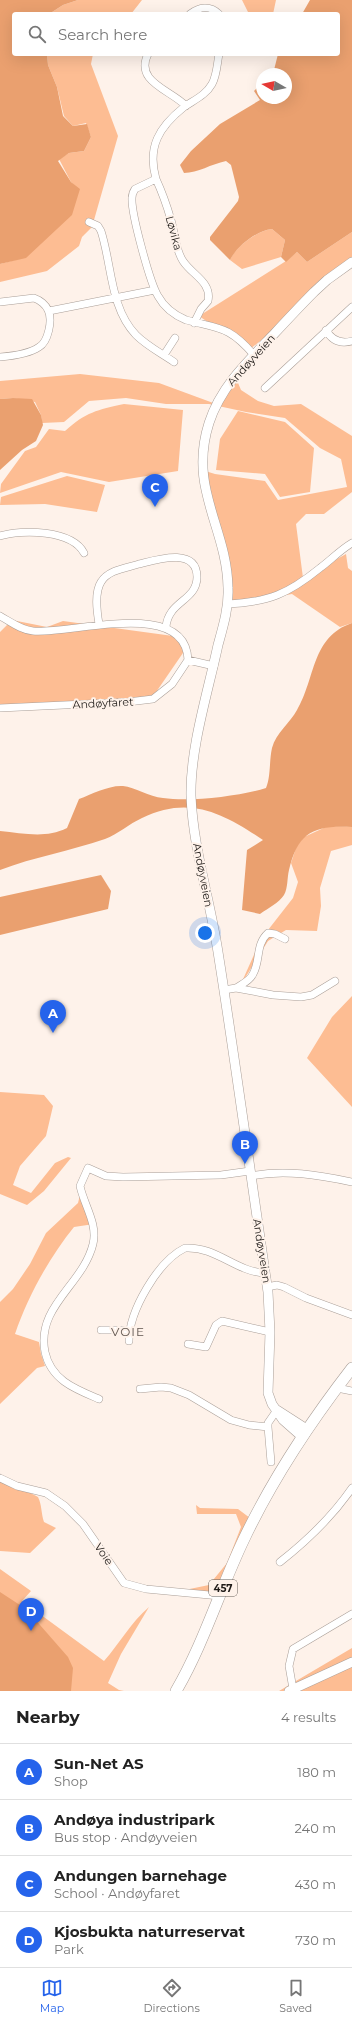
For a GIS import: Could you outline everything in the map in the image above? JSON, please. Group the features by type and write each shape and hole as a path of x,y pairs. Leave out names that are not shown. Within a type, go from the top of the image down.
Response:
{"main road":[{"name":"457","path":"176,1691 199,1647 243,1541 272,1485 276,1474 303,1432 352,1368"}],"street":[{"path":"194,12 203,8 213,9 217,12"},
{"path":"148,56 145,70 150,80 176,96 186,106"},
{"name":"Løvika","path":"194,323 200,309 208,301 209,293 204,282 190,270 180,255 171,220 156,178 152,153 155,141 165,126 186,106 203,94 211,85 216,74 219,56"},
{"path":"156,178 135,189 131,200 155,290 161,301 173,313 186,320 230,332 241,340 254,354"},
{"path":"89,222 98,226 101,231 116,297 122,315 131,329 143,341 174,362"},
{"name":"Andøyveien","path":"277,1410 268,1393 270,1332 267,1287 216,939 192,810 191,795 194,756 228,604 227,572 203,479 204,444 209,422 219,398 233,377 318,288 352,262"},
{"path":"49,311 155,290"},
{"path":"0,302 34,298 39,300 49,311 48,332 45,343 29,351 0,357"},
{"path":"265,388 352,307"},
{"path":"326,330 331,338 336,341 352,341"},
{"path":"164,355 174,338"},
{"path":"0,536 15,533 63,536 75,542 84,553"},
{"path":"228,604 258,602 279,595 304,580 337,553 352,544"},
{"path":"99,624 97,610 98,588 107,576 120,570 162,558 175,556 181,557 192,564 196,570 197,582 190,594 171,612 166,627"},
{"path":"0,616 19,627 32,631 99,624 140,624 166,627 184,643 188,660 214,666"},
{"name":"Andøyfaret","path":"0,708 128,702 153,698 172,684 188,660"},
{"path":"236,988 253,975 258,961 258,949 263,938 268,933 275,934 285,939"},
{"path":"224,990 236,988 295,998 312,995 334,981"},
{"path":"99,1399 62,1382 47,1361 42,1338 46,1322 84,1265 93,1244 93,1226 80,1186 88,1168 106,1176 122,1177 279,1172 328,1177 352,1182"},
{"path":"129,1341 130,1330 146,1291 171,1258 185,1248 210,1251 252,1272 265,1273"},
{"path":"267,1287 277,1285 284,1287 306,1298 352,1315"},
{"path":"188,1344 206,1347 216,1325 222,1321 270,1332"},
{"path":"100,1330 130,1330"},
{"path":"338,1386 342,1390 352,1391"},
{"path":"140,1389 162,1387 176,1390 189,1395 231,1420 249,1425 268,1427"},
{"path":"271,1462 268,1423 277,1410 303,1432"},
{"name":"Voie","path":"0,1478 17,1486 46,1493 65,1506 83,1524 124,1583 146,1589 220,1596"},
{"path":"280,1562 303,1545 319,1529 352,1488"},
{"path":"352,1614 293,1649 289,1666 291,1690 352,1662"}],"shaded area":[{"path":"0,0 78,0 63,5 52,12 12,12 12,56 47,56 48,65 57,87 63,116 73,126 87,124 91,137 84,151 69,153 58,161 71,182 80,189 72,215 26,258 0,264"},
{"path":"78,0 142,0 133,12 52,12 63,5"},
{"path":"242,0 276,0 273,12 248,12"},
{"path":"310,0 352,0 352,232 307,262 297,252 286,262 281,257 285,240 272,229 266,230 254,236 242,245 230,260 210,240 210,237 238,201 239,197 231,165 226,161 194,172 184,173 180,165 191,151 220,124 256,102 256,104 292,104 292,68 274,68 278,56 340,56 340,12 303,12"},
{"path":"47,56 93,56 91,64 118,136 92,227 82,237 79,246 47,271 0,282 0,264 26,257 76,187 71,182 59,159 69,153 84,151 91,137 86,123 73,126 64,116 57,87 48,65"},
{"path":"272,229 285,240 281,257 242,269 230,260 237,250 248,240 266,230"},
{"path":"352,232 352,267 330,278 285,321 249,350 199,316 286,261 297,252 307,262"},
{"path":"233,371 241,390 258,401 274,406 301,404 352,436 352,492 324,514 306,514 296,524 303,578 346,554 348,568 352,571 352,623 340,627 292,594 228,605 229,585 202,470 215,474 265,481 278,500 347,487 341,459 320,448 285,418 209,404 166,404 126,398 89,401 64,422 42,423 41,415 35,402 13,398 0,399 0,381 80,374 159,383 216,404"},
{"path":"0,399 32,399 41,415 43,425 36,441 22,450 0,470"},
{"path":"124,404 183,410 178,471 109,482 61,472 0,493 1,484 25,451 36,447 49,429 65,431 79,420 92,413"},
{"path":"238,411 285,422 314,448 310,492 280,497 265,474 216,470 220,439"},
{"path":"67,476 105,485 97,512 45,504 0,505 1,497"},
{"path":"12,620 47,627 63,621 173,636 183,645 185,650 152,698 0,708 0,632"},
{"path":"352,623 352,827 327,828 318,830 303,839 297,847 293,857 284,895 273,905 260,914 242,910 247,850 263,840 220,815 205,810 190,808 175,808 159,811 137,820 105,839 26,861 0,870 0,831 42,834 67,828 79,799 106,788 123,786 158,797 174,799 201,799 229,796 266,788 269,779 271,753 274,743 297,710 322,648 329,638 339,629"},
{"path":"328,826 352,827 352,845 331,851 320,888 321,906 317,931 286,930 268,941 240,986 261,939 293,898 298,882 291,863 297,845 304,837"},
{"path":"101,875 111,891 108,909 0,935 0,897"},
{"path":"352,996 352,1107 307,1058 332,1017"},
{"path":"0,1092 44,1095 53,1106 46,1136 20,1166 13,1185 31,1193 55,1163 68,1157 71,1158 44,1191 27,1205 0,1194"},
{"path":"82,1187 94,1224 74,1227 56,1251 26,1306 15,1334 39,1342 45,1366 37,1368 0,1404 0,1302 13,1289 30,1264 46,1233 78,1203"},
{"path":"0,1477 38,1497 44,1522 56,1528 30,1553 0,1551"},
{"path":"196,1505 200,1508 238,1509 250,1518 220,1589 200,1596 170,1593 209,1585 227,1563 241,1527 236,1514 197,1514"},
{"path":"0,1569 31,1591 22,1601 104,1661 131,1626 149,1607 121,1654 108,1683 119,1690 124,1691 0,1691"},
{"path":"0,1592 26,1609 68,1657 73,1668 71,1691 0,1691"},
{"path":"352,1648 352,1691 279,1691"}],"place":[{"name":"Andungen barnehage","path":"155,507"},
{"name":"Sun-Net AS","path":"53,1033"},
{"name":"Andøya industripark","path":"245,1164"},
{"name":"Kjosbukta naturreservat","path":"31,1631"}],"district":[{"name":"VOIE","path":"128,1331"}]}
